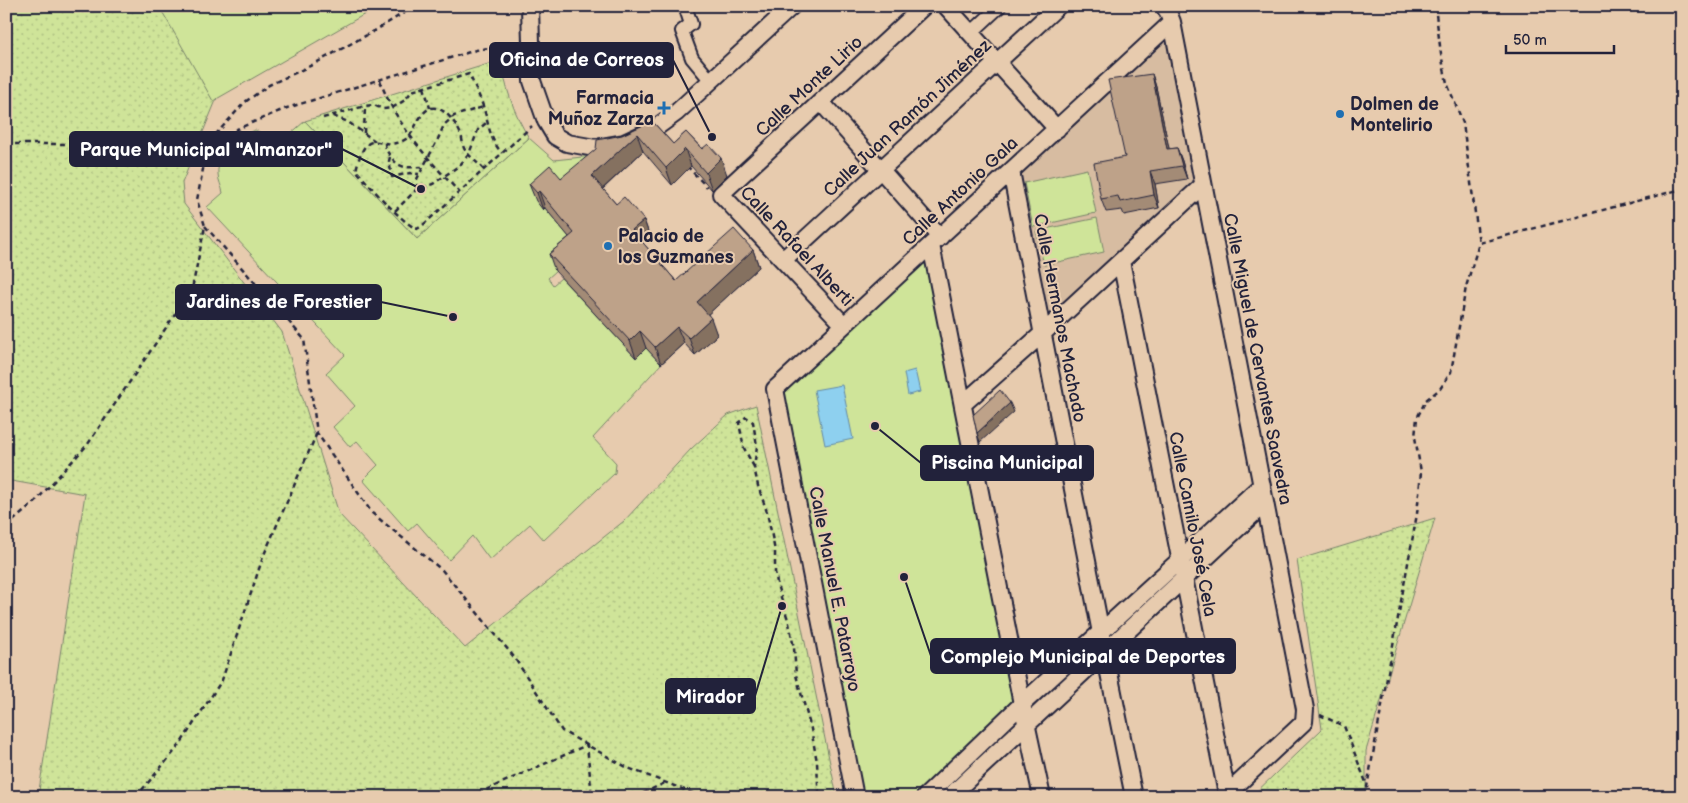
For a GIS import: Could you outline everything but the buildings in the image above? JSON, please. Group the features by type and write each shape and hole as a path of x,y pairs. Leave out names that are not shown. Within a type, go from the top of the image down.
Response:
{"street":[{"path":"530,6 532,81 544,115 555,136 567,143 595,148 624,143 654,129 676,113 792,6"},
{"path":"685,6 691,24 682,31 692,58 711,81"},
{"name":"Calle Monte Lirio","path":"721,194 924,6"},
{"path":"946,6 1057,129"},
{"path":"970,34 1000,6"},
{"name":"Calle Juan Ramón Jiménez","path":"783,260 1058,6"},
{"name":"Calle Miguel de Cervantes Saavedra","path":"1164,6 1172,22 1262,485 1304,715"},
{"name":"Calle Antonio Gala","path":"775,389 1172,22"},
{"path":"821,102 880,170 935,241 963,404 1042,797"},
{"name":"Calle Hermanos Machado","path":"1011,171 1134,797"},
{"path":"963,404 1121,262 1203,185"},
{"name":"Calle Rafael Alberti","path":"721,194 844,325"},
{"name":"Calle Camilo José Cela","path":"1121,262 1225,795"},
{"name":"Calle Manuel E. Patarroyo","path":"775,389 856,797"},
{"path":"925,797 1022,704 1262,485"},
{"path":"949,796 1265,503"},
{"path":"1225,795 1304,715"},
{"path":"946,777 949,796"}],"path":[{"path":"415,6 312,65 269,85 245,102 217,133 204,164 197,200 205,226 304,339 317,433 372,513 442,570 514,656 562,731 628,768 703,797"},
{"path":"1367,787 1417,514 1421,472 1415,437 1417,418 1426,400 1440,389 1451,372 1466,287 1479,243 1463,123 1447,83 1435,6"},
{"path":"204,164 237,129 287,108 476,50 530,40"},
{"path":"323,118 365,106 374,105 383,109 392,108 405,100 412,91 469,74 483,107 486,123 496,146 502,153"},
{"path":"380,80 392,108 411,136 459,192"},
{"path":"424,87 430,108"},
{"path":"364,133 365,106"},
{"path":"417,189 419,174 444,126 454,116 483,107"},
{"path":"331,115 348,122 375,141 392,144 403,141 411,136 416,121 430,108 436,108 446,113 451,119 461,135 464,149 484,170"},
{"path":"375,141 365,146 359,154 356,170 412,228 417,230 544,115"},
{"path":"395,211 417,189 433,184 460,165 469,154 478,130 486,123"},
{"path":"385,142 390,156 402,168 423,167"},
{"path":"6,144 116,144 152,163 180,161 204,164"},
{"path":"390,156 392,177 410,173 419,174"},
{"path":"681,159 712,192 721,194"},
{"path":"1479,243 1682,189"},
{"path":"6,527 34,504 88,444 192,289 205,226"},
{"path":"754,467 757,439 753,422 746,417 739,423 741,440 754,467 758,486 768,512 775,551 775,572 778,588 789,623 794,648 796,675 818,762 820,797"},
{"path":"136,797 179,746 222,680 263,557 317,433"},
{"path":"1304,715 1344,726 1370,797"},
{"path":"470,797 587,745"},
{"path":"587,745 592,797"},
{"path":"635,797 667,782"}],"shaded area":[{"path":"1172,22 1203,185 1042,334 1011,171"}],"green space":[{"path":"6,6 160,6 217,98 182,183 184,204 282,332 339,514 465,648 624,521 691,449 728,415 756,405 837,797 38,797 85,494 6,480"},
{"path":"159,6 379,6 213,101"},
{"path":"501,60 511,100 529,138 417,239 305,121"},
{"path":"305,121 417,239 529,138 554,160 592,156 543,209 545,208 580,250 548,278 553,285 561,278 636,358 646,348 661,364 593,438 616,463 615,473 544,540 530,524 490,560 472,536 449,560 417,523 408,531 363,480 378,465 357,441 350,447 333,427 355,406 326,373 345,355 207,207 223,193 218,176 218,167 225,154 236,142 255,130 281,142"},
{"path":"1087,169 1096,213 1033,227 1024,183"},
{"path":"1097,218 1104,252 1044,265 1036,231"},
{"path":"931,245 1022,704 925,797 855,797 775,389"},
{"path":"1435,518 1366,751 1366,797 1251,797 1322,729 1297,560"}],"water":[{"path":"915,370 920,392 908,395 904,373"},
{"path":"842,385 853,439 825,445 814,390"}],"place":[{"name":"Farmacia Muñoz Zarza","path":"664,108"},
{"name":"Dolmen de Montelirio","path":"1340,114"},
{"name":"Oficina de Correos","path":"712,137"},
{"name":"Parque Municipal \"Almanzor\"","path":"421,189"},
{"name":"Palacio de los Guzmanes","path":"608,246"},
{"name":"Jardines de Forestier","path":"453,317"},
{"name":"Piscina Municipal","path":"875,426"},
{"name":"Complejo Municipal de Deportes","path":"904,577"},
{"name":"Mirador","path":"782,606"}]}
